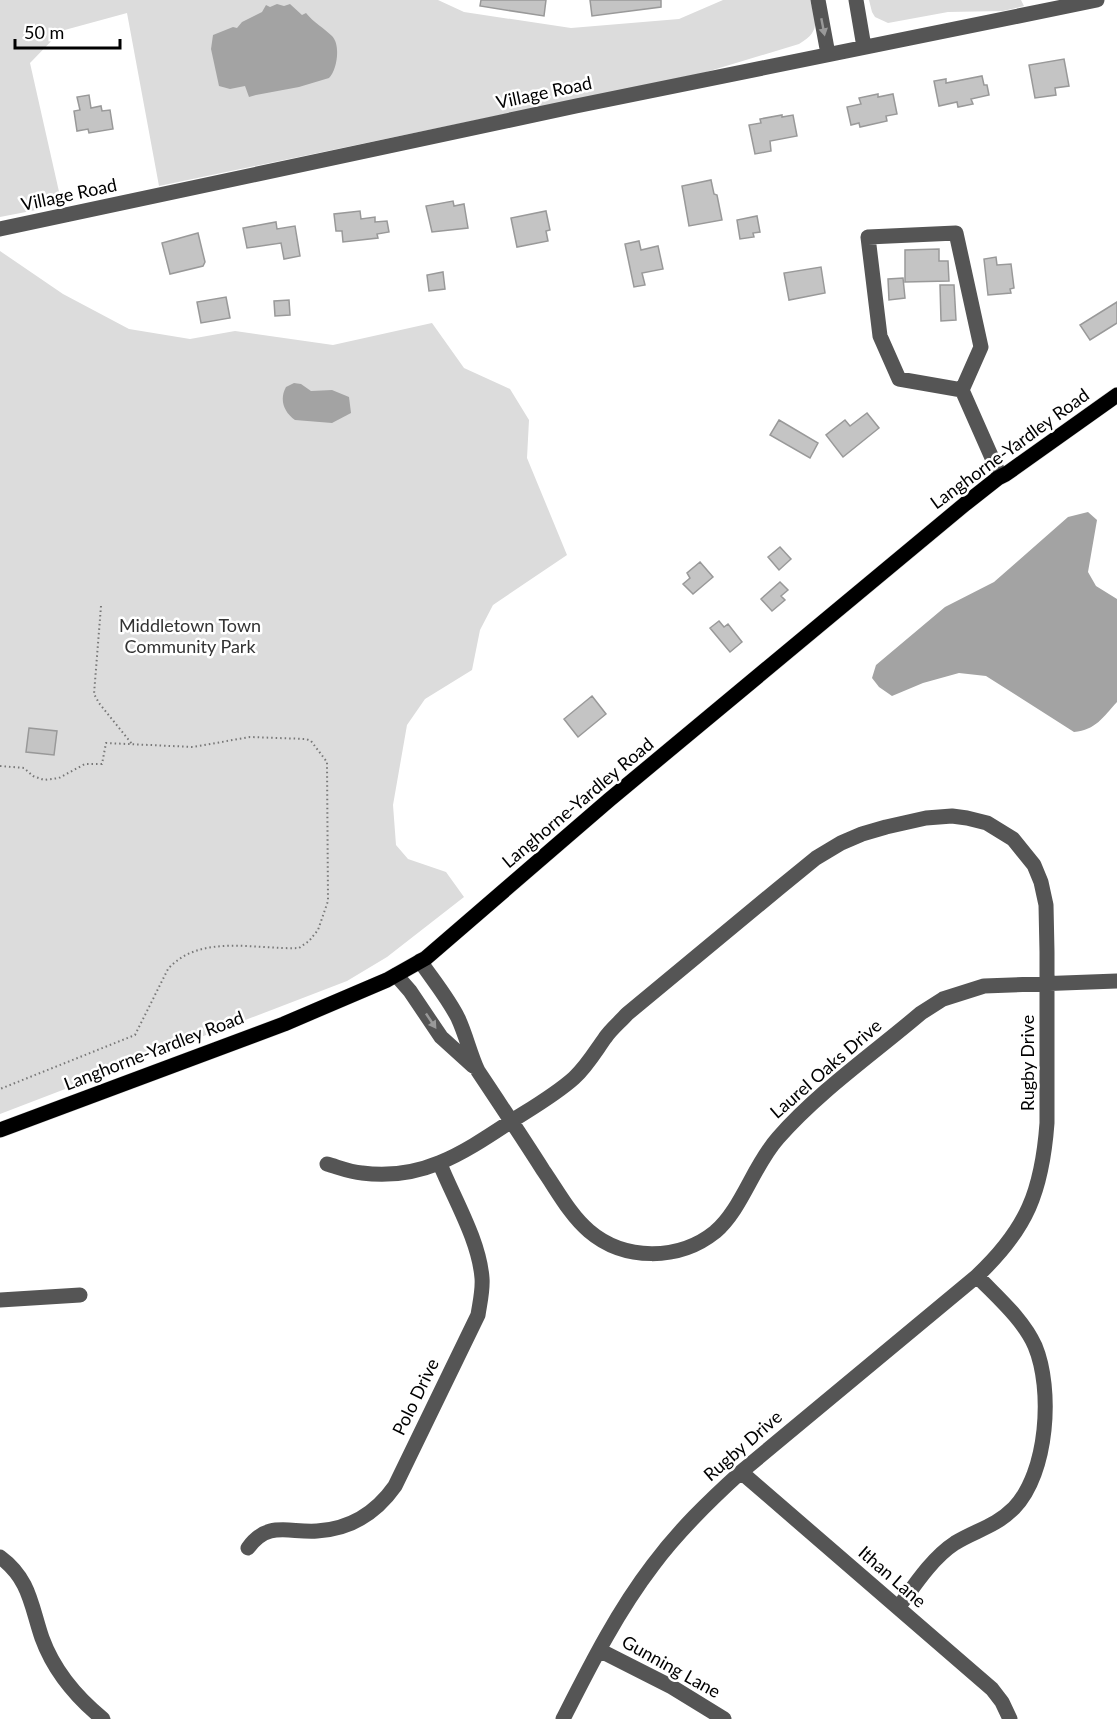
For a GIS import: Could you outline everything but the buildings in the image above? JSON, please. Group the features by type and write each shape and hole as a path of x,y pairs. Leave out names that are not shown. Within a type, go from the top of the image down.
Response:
{"main road":[{"name":"Langhorne-Yardley Road","path":"0,1130 284,1024 396,975 420,961 812,630 1000,477 1117,395"},
{"path":"1078,422 1117,407"}],"street":[{"path":"818,0 828,54"},
{"path":"856,0 864,47"},
{"name":"Village Road","path":"0,229 828,54 1097,0"},
{"path":"962,390 899,379 880,336 868,237 956,233 981,347 962,390 1000,477"},
{"name":"Rugby Drive","path":"327,1164 360,1173 379,1174 422,1170 440,1164 477,1145 546,1100 574,1078 592,1058 606,1036 627,1014 816,858 862,834 886,826 926,818 952,816 987,823 1013,839 1029,858 1041,882 1046,905 1047,1123 1039,1183 1019,1228 1009,1243 977,1276 704,1505 652,1566 626,1603 563,1719"},
{"name":"Laurel Oaks Drive","path":"420,961 456,1015 478,1071"},
{"name":"Laurel Oaks Drive","path":"396,975 410,991 441,1037 462,1053 478,1071 564,1200 590,1232 604,1242 623,1250 648,1254 670,1252 699,1242 713,1233 726,1221 749,1180 776,1141 798,1116 921,1013 943,999 984,986 1117,981"},
{"name":"Polo Drive","path":"248,1548 255,1539 266,1532 281,1528 316,1531 350,1524 374,1510 395,1486 478,1315 482,1289 482,1275 473,1240 440,1164"},
{"path":"898,1608 940,1556 956,1542 1000,1520 1015,1507 1032,1480 1041,1457 1044,1433 1044,1388 1040,1361 1034,1345 1018,1321 977,1276"},
{"path":"0,1300 80,1295"},
{"name":"Ithan Lane","path":"741,1472 992,1689 1002,1702 1010,1719"},
{"path":"0,1557 17,1573 29,1593 42,1638 62,1677 88,1707 104,1719"},
{"name":"Gunning Lane","path":"599,1650 672,1688 724,1719"}],"path":[{"path":"100,606 94,694 132,744"},
{"path":"0,766 24,768 33,776 44,780 59,778 85,764 102,764 106,743 193,747 267,736 311,741 327,762 328,901 318,930 299,948 224,946 206,948 186,955 174,962 168,969 135,1035 0,1089"}],"green space":[{"path":"0,0 438,0 464,12 571,28 679,19 723,0 810,0 815,25 811,35 799,44 703,73 159,186 127,13 61,31 30,63 62,205 0,217"},
{"path":"869,0 1021,0 1024,6 1003,11 948,12 888,23 875,17"},
{"name":"Middletown Town Community Park","path":"0,251 63,294 129,329 190,339 235,331 333,345 432,323 464,368 510,389 529,420 527,458 567,555 493,605 480,630 472,670 425,699 407,725 393,805 396,845 408,859 446,872 464,897 387,957 347,981 0,1114"}],"shaded area":[{"path":"277,4 284,6 290,4 302,15 306,13 332,36 337,51 332,74 329,78 299,87 249,97 245,86 230,89 219,86 211,49 213,35 233,27 237,28 242,22 262,12 266,5 270,7"},
{"path":"294,383 301,384 311,391 332,390 349,397 351,413 332,423 295,420 285,409 283,401 286,387"},
{"path":"1088,512 1097,520 1088,572 1096,586 1117,599 1117,702 1094,726 1074,732 986,676 959,673 923,683 892,696 879,687 872,678 876,665 945,607 994,582 1068,517"}]}
